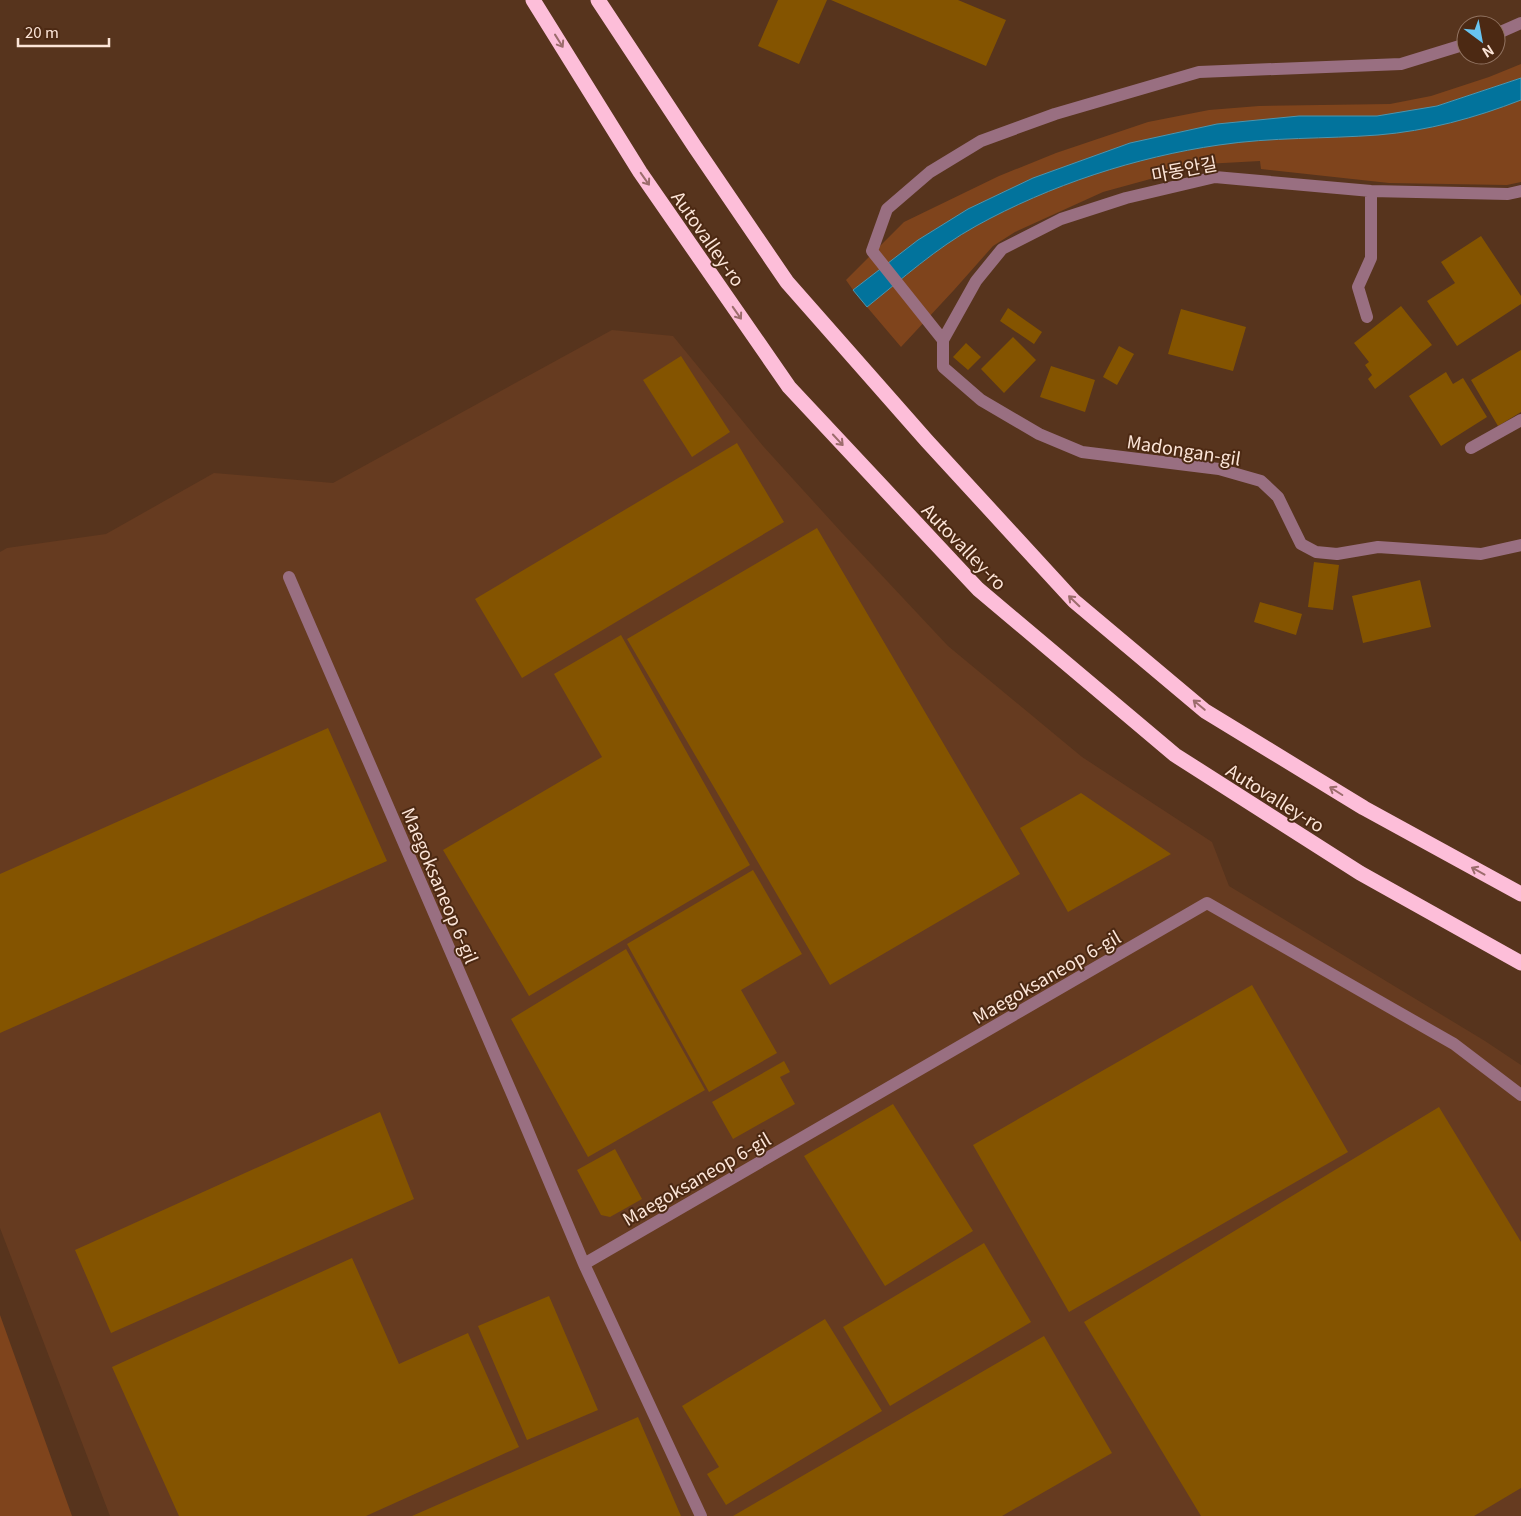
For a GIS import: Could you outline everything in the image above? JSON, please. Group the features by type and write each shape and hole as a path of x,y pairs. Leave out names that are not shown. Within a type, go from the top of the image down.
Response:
{"highway":[{"name":"Autovalley-ro","path":"533,0 640,172 789,387 978,589 1175,755 1360,873 1521,963"},
{"name":"Autovalley-ro","path":"598,0 787,282 927,441 1074,601 1205,711 1364,808 1521,894"}],"street":[{"path":"1506,30 1521,23"},
{"path":"943,340 872,251 887,210 930,172 980,140 1055,114 1199,72 1401,64 1456,47"},
{"name":"마동안길","path":"943,340 976,281 1002,249 1061,219 1126,198 1215,177 1372,191 1508,194 1521,192"},
{"path":"1367,317 1358,287 1371,258 1372,191"},
{"name":"Madongan-gil","path":"943,340 943,367 981,400 1039,434 1082,452 1219,469 1261,481 1278,497 1301,544 1316,552 1337,554 1378,547 1481,554 1521,545"},
{"path":"1471,448 1521,420"},
{"name":"Maegoksaneop 6-gil","path":"288,576 522,1116 584,1264 701,1516"},
{"name":"Maegoksaneop 6-gil","path":"584,1264 1207,903 1454,1044 1521,1095"}],"shaded area":[{"path":"1521,64 1521,78 1437,106 1377,116 1299,116 1217,124 1130,143 1033,178 968,209 918,240 853,290 846,280 904,222 999,176 1056,153 1148,122 1209,110 1259,106 1390,104 1431,96 1489,77"},
{"path":"1521,100 1521,182 1507,185 1389,183 1261,169 1260,161 1205,164 1103,192 1015,232 993,246 901,347 867,307 933,254 976,226 1034,198 1125,165 1188,150 1239,142 1378,135 1415,130 1468,118"},
{"path":"612,330 673,336 763,446 948,646 1082,757 1212,842 1229,886 1485,1041 1521,1065 1521,1516 110,1516 0,1228 0,552 7,548 106,534 214,473 333,483"},
{"path":"0,1315 72,1516 0,1516"}],"water":[{"path":"1521,78 1521,100 1468,118 1433,127 1378,135 1239,142 1188,150 1125,165 1034,198 976,226 933,254 867,307 853,290 918,240 968,209 1033,178 1130,143 1217,124 1299,116 1377,116 1437,106"}],"building":[{"path":"778,0 827,0 799,64 758,46"},
{"path":"831,0 958,0 1006,20 986,66"},
{"path":"1481,236 1521,296 1521,304 1457,346 1427,301 1455,283 1441,262"},
{"path":"1401,306 1432,345 1375,389 1368,379 1372,375 1365,365 1369,362 1354,343"},
{"path":"1008,308 1042,332 1034,344 1000,321"},
{"path":"1181,309 1246,327 1233,371 1168,354"},
{"path":"1013,337 1036,360 1004,393 981,369"},
{"path":"966,343 981,357 968,370 953,357"},
{"path":"1119,346 1134,354 1117,385 1103,377"},
{"path":"1521,350 1521,412 1498,426 1471,380"},
{"path":"681,356 730,432 692,457 643,380"},
{"path":"1051,366 1095,380 1085,412 1040,397"},
{"path":"1446,372 1453,384 1463,378 1487,417 1441,446 1409,396"},
{"path":"737,443 784,522 522,678 475,599"},
{"path":"817,528 1020,874 830,985 627,639"},
{"path":"1314,562 1339,565 1333,610 1308,607"},
{"path":"1420,580 1431,627 1363,643 1352,596"},
{"path":"1260,602 1302,614 1296,635 1254,622"},
{"path":"621,635 750,865 529,996 443,850 602,757 554,674"},
{"path":"328,728 387,861 0,1033 0,874"},
{"path":"1081,793 1171,854 1068,912 1020,828"},
{"path":"753,870 802,954 741,990 777,1053 709,1092 627,944"},
{"path":"626,949 705,1090 588,1157 511,1019"},
{"path":"1252,985 1348,1152 1069,1312 973,1145"},
{"path":"784,1061 790,1072 780,1077 795,1104 733,1139 712,1102"},
{"path":"893,1104 973,1231 885,1286 804,1156"},
{"path":"1439,1107 1521,1242 1521,1488 1474,1516 1201,1516 1084,1322"},
{"path":"380,1112 414,1199 111,1333 75,1250"},
{"path":"615,1149 642,1199 610,1217 601,1215 577,1170"},
{"path":"984,1243 1031,1322 890,1406 843,1327"},
{"path":"352,1258 399,1364 468,1333 519,1447 366,1516 179,1516 112,1367"},
{"path":"549,1296 598,1410 527,1440 478,1326"},
{"path":"825,1319 882,1411 726,1505 707,1474 719,1467 682,1406"},
{"path":"1044,1336 1112,1453 1002,1516 733,1516"},
{"path":"638,1417 681,1516 412,1516"}]}
